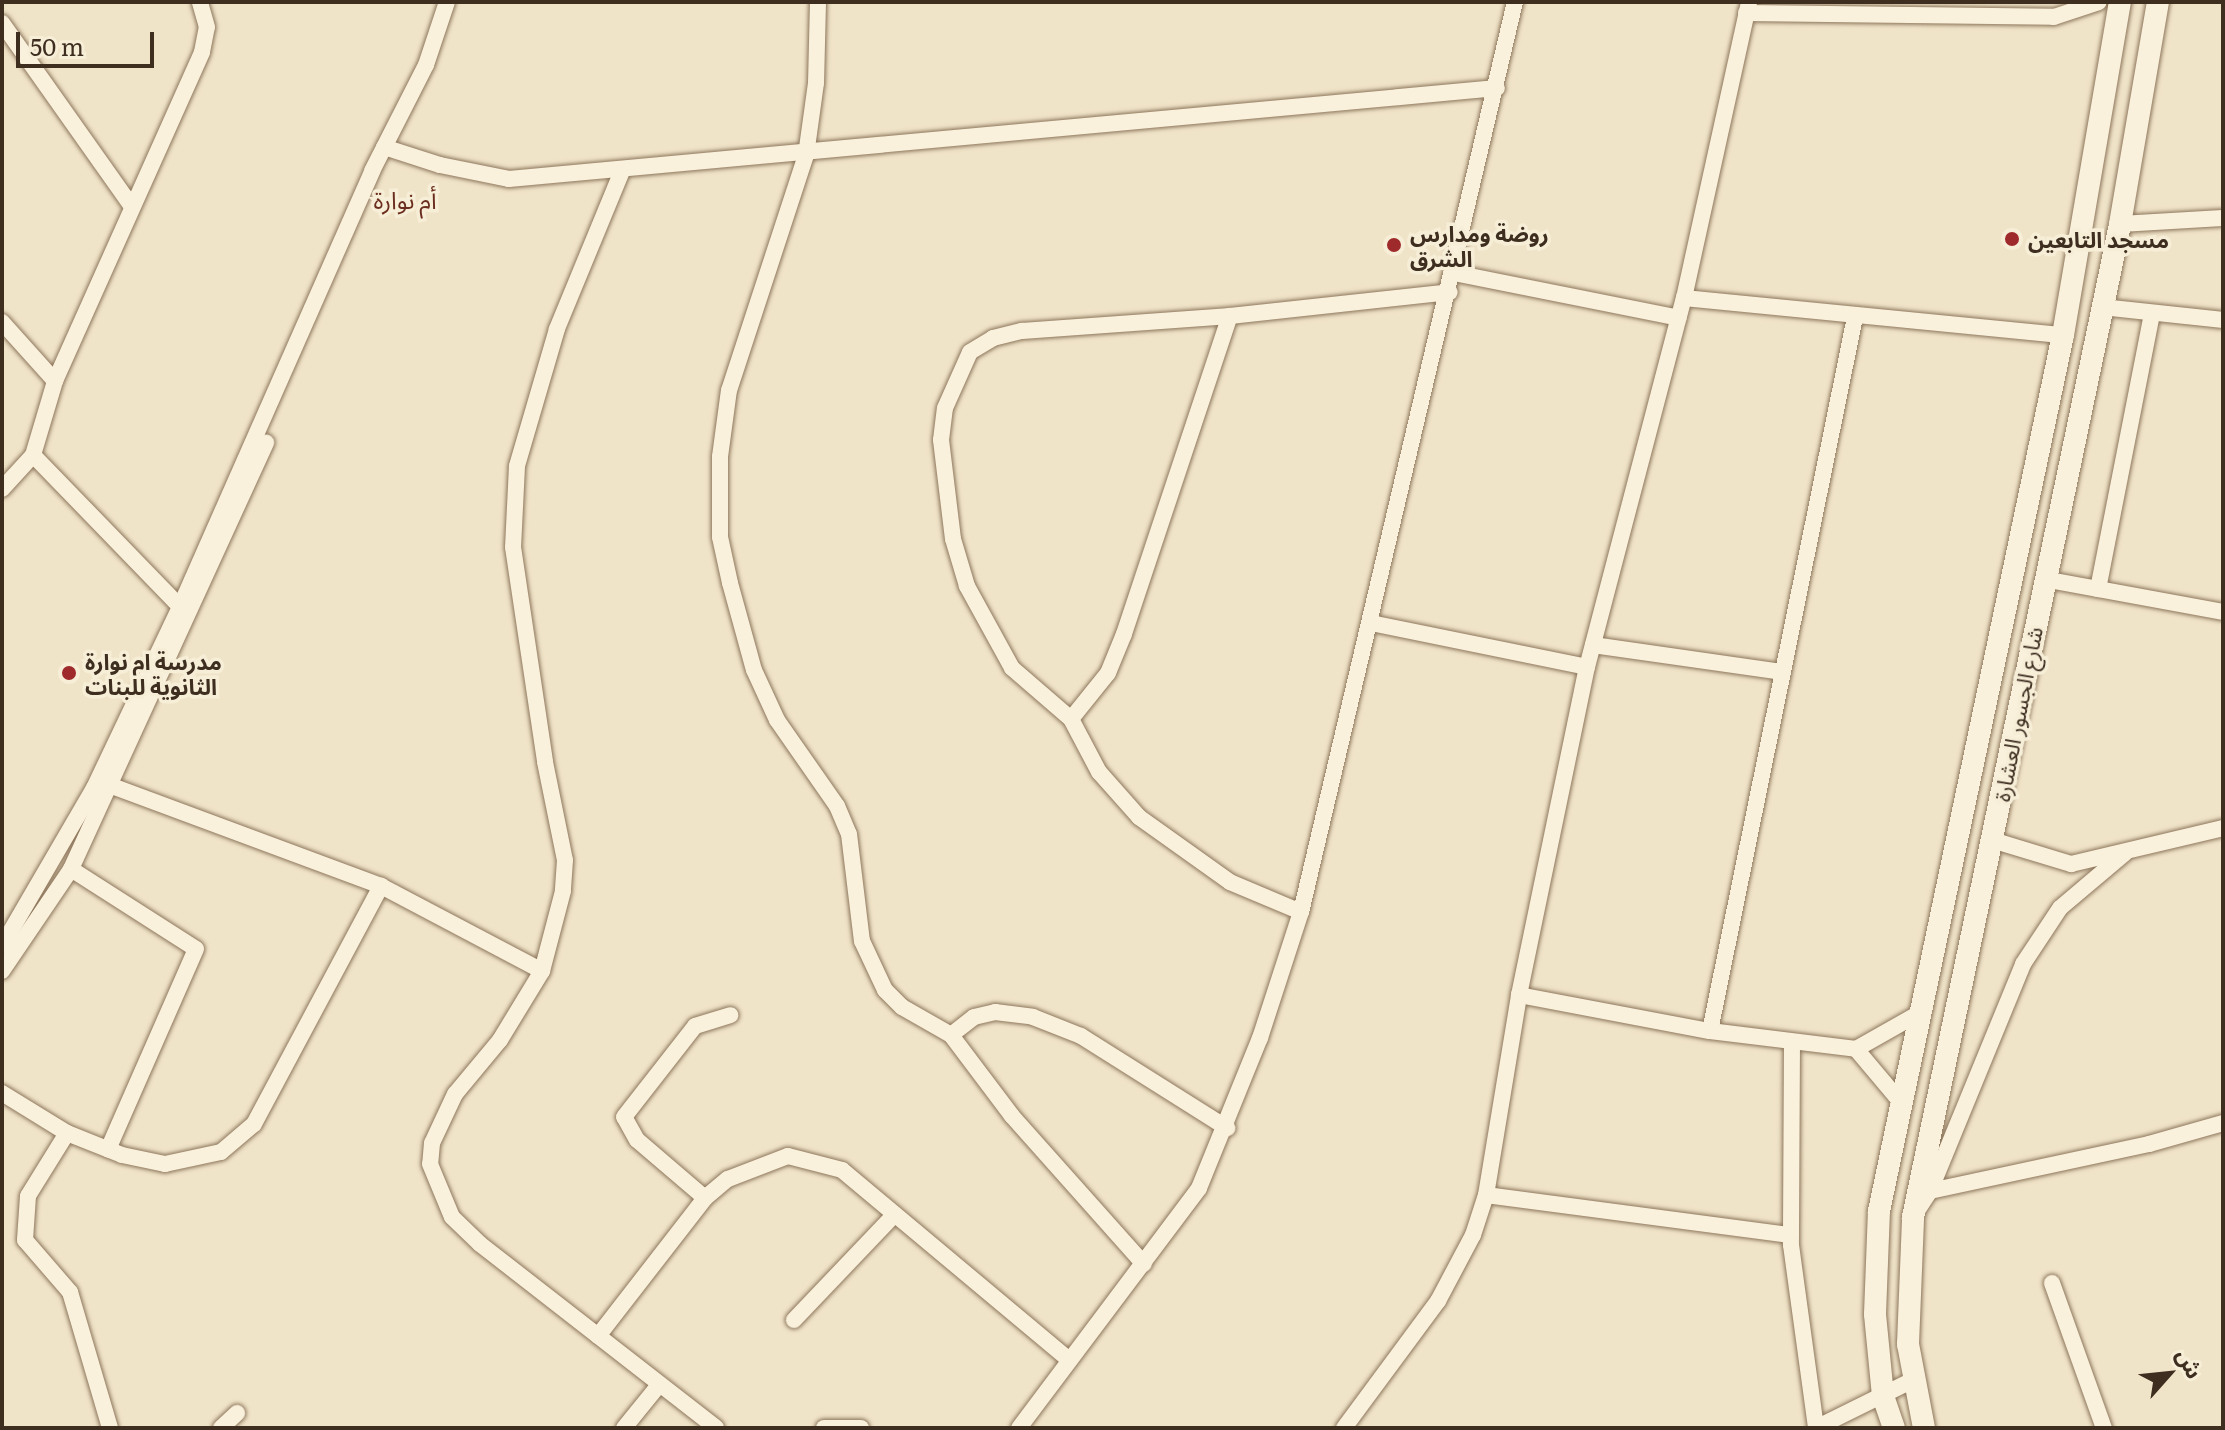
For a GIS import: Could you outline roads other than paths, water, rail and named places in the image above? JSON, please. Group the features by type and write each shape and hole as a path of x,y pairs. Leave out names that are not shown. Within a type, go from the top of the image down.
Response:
{"main road":[{"name":"شارع الجسور العشارة","path":"1894,1428 1883,1396 1875,1262 1899,1100 2063,335 2120,2"},
{"name":"شارع الجسور العشارة","path":"1924,1428 1911,1381 1913,1217 2120,224 2158,2"}],"street":[{"path":"2,489 33,455 55,381 131,205 202,52 207,27 200,2"},
{"path":"2,971 71,869 112,786 384,147 426,65 447,2"},
{"path":"818,2 816,83 806,155 729,390 720,457 720,537 754,670 777,720 837,806 849,834 851,879 871,966 902,1007 951,1035 1012,1116 1144,1264"},
{"path":"1019,1428 1199,1188 1227,1128 1301,912 1450,292 1515,2"},
{"path":"1344,1428 1438,1301 1473,1235 1486,1195 1519,995 1587,667 1684,298 1748,7 1924,9 2054,17 2099,2"},
{"path":"2,23 131,205"},
{"path":"384,147 440,165 509,179 806,155 1497,88"},
{"path":"622,171 557,329 517,466 513,547 545,762 565,860 563,891 542,971 500,1040 455,1094 432,1143 430,1164 452,1217 716,1428"},
{"path":"2120,224 2223,218"},
{"path":"1454,273 1679,318"},
{"path":"1301,912 1230,882 1139,817 1105,781 1071,719 1012,668 967,586 945,498 941,440 956,377 970,352 993,338 1022,331 1230,316 1450,292"},
{"path":"1684,298 2063,335"},
{"path":"2102,307 2223,320"},
{"path":"2098,589 2152,313"},
{"path":"1071,719 1108,673 1124,634 1230,316"},
{"path":"1710,1031 1855,317"},
{"path":"2,322 55,381"},
{"path":"33,455 185,612"},
{"path":"2044,579 2223,612"},
{"path":"2,946 94,788 185,612"},
{"path":"1371,623 1587,667"},
{"path":"1593,645 1783,672"},
{"path":"112,786 381,886 542,971"},
{"path":"1992,840 2071,864 2223,828"},
{"path":"1913,1217 1930,1191 2023,964 2060,908 2125,853"},
{"path":"71,869 196,949 108,1149"},
{"path":"2,1093 67,1133 108,1149 181,1164 241,1140 381,886"},
{"path":"1519,995 1710,1031 1856,1049 1916,1015"},
{"path":"951,1035 974,1017 995,1012 1033,1017 1081,1036 1227,1128"},
{"path":"705,1198 637,1140 624,1117 695,1026 730,1015"},
{"path":"1792,1042 1790,1235 1816,1428 1911,1381"},
{"path":"1856,1049 1899,1100"},
{"path":"1930,1191 2149,1144 2223,1123"},
{"path":"67,1133 28,1196 25,1240 70,1292 110,1428"},
{"path":"598,1336 705,1198 728,1179 768,1160 800,1157 842,1170 1069,1360"},
{"path":"1486,1195 1790,1235"},
{"path":"794,1320 894,1215"},
{"path":"2052,1283 2104,1428"},
{"path":"624,1428 659,1385"},
{"path":"221,1428 237,1413"},
{"path":"824,1428 861,1428"}],"place":[{"name":"مسجد التابعين","path":"2012,239"},
{"name":"روضة ومدارس الشرق","path":"1394,245"},
{"name":"مدرسة ام نوارة الثانوية للبنات","path":"69,673"}],"district":[{"name":"أم نوارة","path":"405,199"}]}
